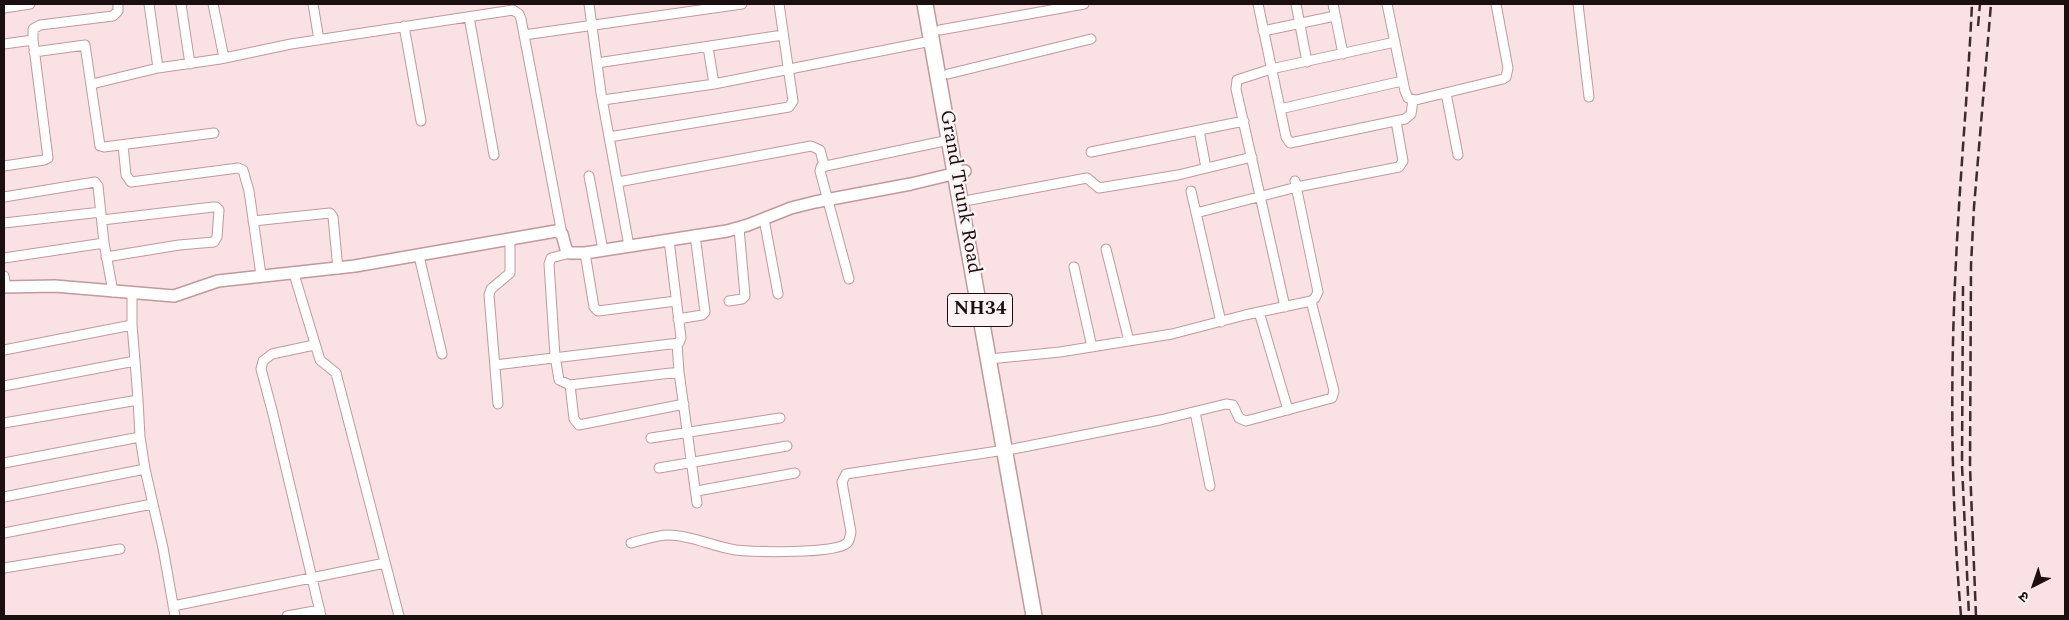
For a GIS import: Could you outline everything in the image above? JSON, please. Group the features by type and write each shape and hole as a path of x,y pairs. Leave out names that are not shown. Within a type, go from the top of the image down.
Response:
{"highway":[{"name":"Grand Trunk Road","path":"925,4 948,74 960,172 993,359 1012,465 1044,616"},
{"name":"Grand Trunk Road","path":"935,4 936,36 949,140 970,200 993,359"},
{"name":"Grand Trunk Road","path":"1012,465 1034,616"}],"street":[{"path":"4,8 30,4"},
{"path":"4,166 48,158 34,52 33,29 36,26 113,16 118,11 118,4"},
{"path":"149,4 158,68"},
{"path":"180,4 190,64"},
{"path":"213,4 224,58"},
{"path":"314,4 319,40"},
{"path":"589,4 609,137 629,246"},
{"path":"524,35 742,4"},
{"path":"609,137 789,107 793,101 779,4"},
{"path":"603,100 714,84 788,70 1084,4"},
{"path":"1258,4 1286,137 1290,143 1405,119 1411,114 1413,100"},
{"path":"1296,4 1307,62"},
{"path":"1333,4 1343,54"},
{"path":"1387,4 1402,81 1407,95 1413,100"},
{"path":"1413,100 1506,77 1508,68 1496,4"},
{"path":"1578,4 1590,97"},
{"path":"92,84 158,68 404,26 513,10 520,14 562,234 566,248 570,253"},
{"path":"1263,31 1335,16"},
{"path":"470,17 494,155"},
{"path":"404,26 420,120"},
{"path":"597,63 783,35"},
{"path":"4,44 33,40"},
{"path":"948,74 1090,40"},
{"path":"1285,307 1236,88 1237,80 1272,69 1395,42"},
{"path":"34,52 84,44 92,84 98,144 104,147 214,133"},
{"path":"708,47 714,84"},
{"path":"1280,109 1402,81"},
{"path":"1446,93 1458,155"},
{"path":"1091,152 1244,121"},
{"path":"1196,213 1296,184 1399,167 1403,160 1396,121"},
{"path":"1199,130 1206,168"},
{"path":"849,279 820,171 821,167 949,140"},
{"path":"123,145 126,175 131,182 241,169 245,173 261,275"},
{"path":"618,182 811,146 820,150 824,165"},
{"path":"970,200 1087,178 1096,187 1100,188 1178,175 1252,157"},
{"path":"679,372 570,385 559,380 555,356 550,261 554,257 570,253 585,253 738,228 791,208 960,172"},
{"path":"589,176 602,250"},
{"path":"4,197 95,182 98,186 104,243 113,292"},
{"path":"993,359 1092,347 1172,334 1311,301 1318,292 1296,184"},
{"path":"1191,191 1221,322"},
{"path":"4,223 213,207 219,210 217,237 214,242 106,256"},
{"path":"253,221 330,213 333,217 338,269"},
{"path":"764,218 778,294"},
{"path":"729,301 744,298 746,294 738,228"},
{"path":"4,283 174,296 218,282 261,275 294,274 338,269 556,231 562,234"},
{"path":"678,319 702,315 705,312 695,235"},
{"path":"498,404 489,292 510,273 510,239"},
{"path":"669,240 681,338 677,344 679,372 697,503"},
{"path":"4,258 104,243"},
{"path":"1106,249 1129,341"},
{"path":"585,253 594,307 598,310 676,301"},
{"path":"419,256 442,354"},
{"path":"1074,267 1092,347"},
{"path":"294,274 320,360 336,373 399,616"},
{"path":"132,294 132,325 140,437 175,616"},
{"path":"631,543 670,535 746,551 793,552 836,548 847,543 850,538 842,482 846,474 1009,449 1230,404 1235,407 1239,418 1243,421 1329,400 1334,393 1311,301"},
{"path":"1259,312 1288,410"},
{"path":"4,350 132,325"},
{"path":"495,364 677,344"},
{"path":"287,616 320,613 274,414 261,370 263,361 272,354 314,345"},
{"path":"4,386 135,361"},
{"path":"570,385 574,419 579,425 684,404"},
{"path":"4,423 138,400"},
{"path":"1195,412 1210,486"},
{"path":"651,438 780,418"},
{"path":"4,463 140,437"},
{"path":"659,468 787,446"},
{"path":"4,497 145,469"},
{"path":"697,492 795,473"},
{"path":"4,533 152,504"},
{"path":"4,568 120,549"},
{"path":"173,606 385,563"}],"railway":[{"path":"1961,616 1953,483 1953,350 1958,229 1972,4"},
{"path":"1978,26 1980,4"},
{"path":"1976,616 1970,467 1971,265 1991,4"},
{"path":"1963,286 1962,465 1969,616"}]}
